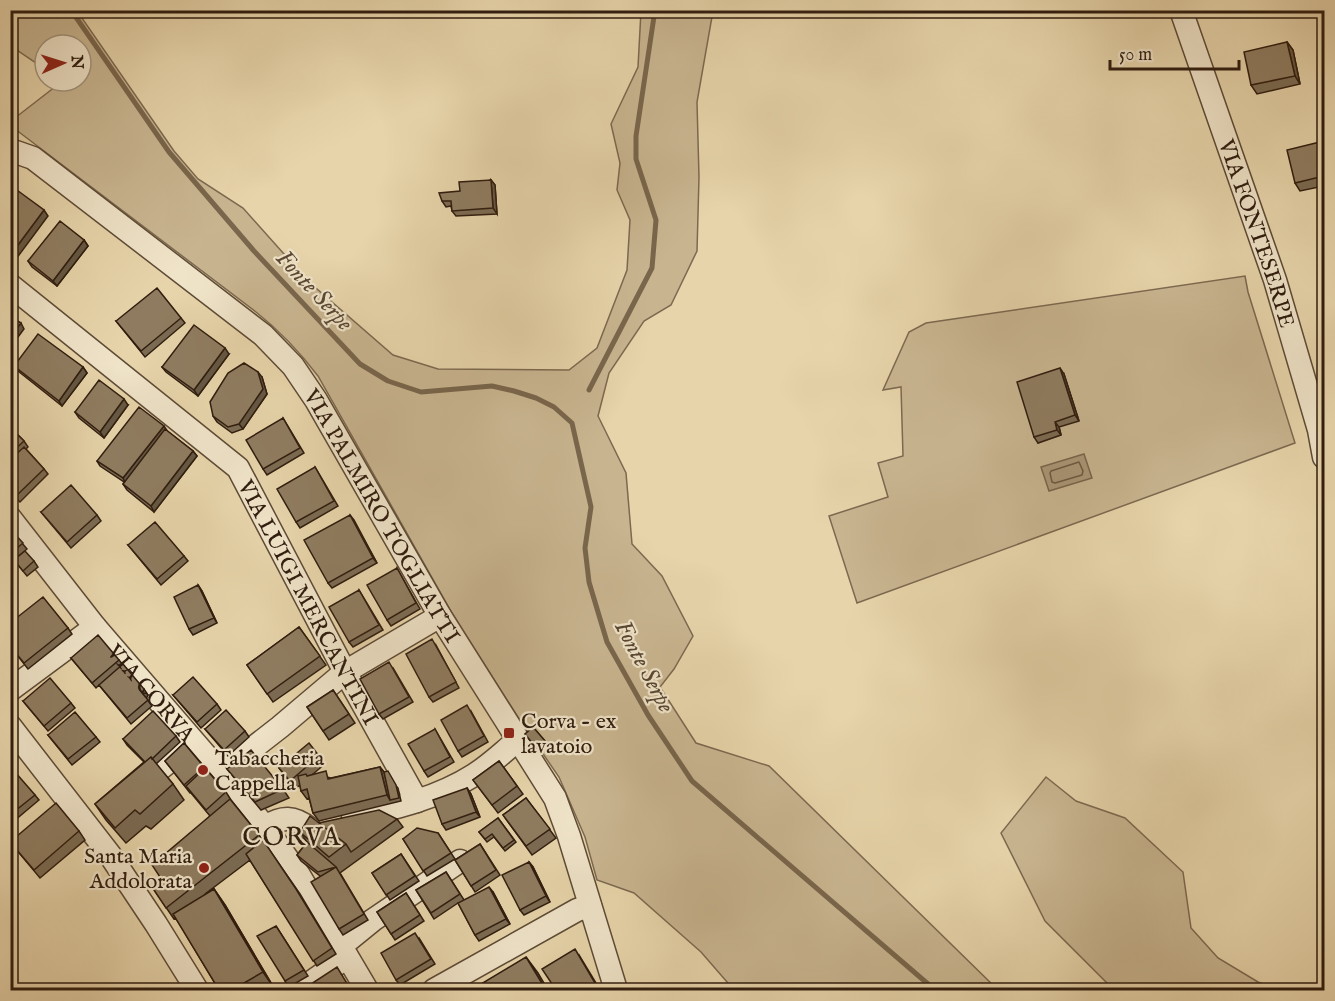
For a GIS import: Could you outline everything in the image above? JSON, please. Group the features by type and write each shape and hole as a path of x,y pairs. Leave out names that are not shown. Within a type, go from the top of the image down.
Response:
{"street":[{"name":"VIA FONTESERPE","path":"1181,10 1275,280 1319,430 1324,457"},
{"name":"VIA PALMIRO TOGLIATTI","path":"10,152 33,158 263,334 293,366 316,400 440,616 555,798 569,836 616,990"},
{"name":"VIA LUIGI MERCANTINI","path":"10,285 238,468 345,672 417,801"},
{"name":"VIA CORVA","path":"10,518 95,627 265,827 287,857 367,990"},
{"path":"221,773 345,672 440,616"},
{"path":"10,690 95,627"},
{"path":"10,726 98,819 110,855 197,990"},
{"path":"287,857 300,845 310,829 390,810 417,801 468,778 518,740"},
{"path":"124,798 194,741"},
{"path":"265,827 286,818 295,819 310,829"},
{"path":"300,990 344,952 373,920 460,861"},
{"path":"434,990 577,910 590,906"}],"shaded area":[{"path":"10,11 66,11 82,18 92,33 33,33 33,61 11,46"},
{"path":"641,11 713,11 697,102 699,177 697,251 671,305 644,321 609,373 598,416 626,473 632,544 662,576 693,636 674,669 660,687 696,743 769,766 998,990 734,990 701,952 634,893 597,880 585,837 559,777 452,613 318,376 273,326 11,126 11,121 47,93 93,93 93,34 174,151 198,179 243,208 309,282 393,355 438,369 569,370 597,348 627,270 630,220 617,190 620,163 611,124 638,67"},
{"path":"1245,276 1295,443 857,603 829,516 888,497 878,463 903,456 901,387 883,390 909,332 926,323","holes":["1064,374 1059,427 1061,435 1038,443"]},
{"path":"1046,777 1076,801 1125,818 1183,872 1191,928 1218,958 1258,982 1279,990 1114,990 1045,921 1001,833"}],"water":[{"path":"1084,454 1092,478 1049,491 1041,467"}],"building":[{"path":"1287,42 1295,76 1251,85 1244,52"},
{"path":"1324,141 1324,176 1295,183 1287,150"},
{"path":"491,180 493,208 452,211 451,201 442,201 439,193 460,191 459,182"},
{"path":"10,185 44,210 12,253 10,252"},
{"path":"60,221 84,240 53,281 28,261"},
{"path":"157,288 181,318 141,351 116,321"},
{"path":"10,316 21,323 10,337"},
{"path":"194,325 225,348 194,390 162,367"},
{"path":"38,334 83,367 59,401 14,366"},
{"path":"244,363 258,372 263,389 239,424 228,427 213,416 210,402 228,373"},
{"path":"1060,368 1075,415 1055,422 1057,430 1034,437 1017,382"},
{"path":"99,380 124,399 100,432 75,412"},
{"path":"139,407 164,426 123,478 97,461"},
{"path":"283,418 300,448 263,469 246,440"},
{"path":"10,427 24,441 10,454"},
{"path":"165,429 193,451 151,506 123,484"},
{"path":"24,447 44,469 16,496 10,491 10,460"},
{"path":"315,467 334,501 296,522 277,489"},
{"path":"71,485 97,515 67,542 41,512"},
{"path":"350,515 373,558 328,583 304,540"},
{"path":"155,522 184,556 157,579 128,545"},
{"path":"10,529 23,543 10,554"},
{"path":"25,551 34,561 23,571 14,560"},
{"path":"397,568 416,603 387,620 367,585"},
{"path":"198,585 214,618 189,629 174,597"},
{"path":"359,590 379,625 349,642 329,607"},
{"path":"43,597 68,628 24,663 10,646 10,623"},
{"path":"299,627 320,656 267,694 247,665"},
{"path":"98,635 119,660 92,683 71,658"},
{"path":"432,639 456,682 429,697 406,654"},
{"path":"389,662 409,697 379,714 360,679"},
{"path":"123,664 144,689 142,693 148,700 127,718 99,685"},
{"path":"193,677 217,704 197,722 173,695"},
{"path":"50,678 71,703 44,726 23,701"},
{"path":"333,690 349,714 323,731 307,707"},
{"path":"467,705 484,736 458,751 441,720"},
{"path":"226,710 245,731 224,750 205,729"},
{"path":"153,711 176,736 152,759 151,757 145,762 123,739"},
{"path":"75,712 96,737 68,759 48,735"},
{"path":"533,727 546,742 537,749 525,734"},
{"path":"435,729 450,757 424,771 408,744"},
{"path":"184,743 204,767 184,785 165,761"},
{"path":"309,743 319,756 290,781 279,768"},
{"path":"251,750 283,789 255,802 227,769"},
{"path":"151,757 173,784 140,814 135,810 115,828 95,804"},
{"path":"499,761 517,786 492,805 473,780"},
{"path":"380,767 387,795 313,813 307,789 301,791 298,776 326,771 328,779"},
{"path":"205,768 226,792 206,810 186,786"},
{"path":"388,771 396,785 399,798 390,800 384,772"},
{"path":"15,772 35,795 10,815 10,776"},
{"path":"467,788 476,812 442,824 433,800"},
{"path":"526,798 550,829 526,846 503,815"},
{"name":"Santa Maria Addolorata","path":"230,799 259,835 166,908 152,887 162,880 152,865"},
{"path":"56,803 79,831 34,870 10,842"},
{"path":"379,810 397,819 351,852 346,844 319,823"},
{"path":"310,816 346,844 329,857 300,832"},
{"path":"498,818 514,840 503,848 492,834 485,839 479,832"},
{"path":"417,828 438,833 451,853 423,871 403,839"},
{"path":"263,840 332,948 313,961 246,854"},
{"path":"307,842 336,867 318,872 297,855"},
{"path":"480,844 496,870 471,886 455,860"},
{"path":"401,854 415,876 386,895 372,873"},
{"path":"529,862 546,896 520,910 502,875"},
{"path":"336,867 364,914 339,929 311,882"},
{"path":"446,872 460,894 431,913 416,890"},
{"path":"489,887 506,919 475,935 458,903"},
{"path":"214,889 263,972 232,990 219,990 173,914"},
{"path":"406,893 420,915 391,934 377,912"},
{"path":"276,926 304,970 285,981 257,936"},
{"path":"415,933 431,959 396,980 381,953"},
{"path":"575,949 595,983 582,990 556,990 542,969"},
{"path":"526,957 546,990 471,990"},
{"path":"337,967 351,990 315,990 311,984"}],"waterway":[{"name":"Fonte Serpe","path":"71,10 169,152 254,251 360,364 388,381 421,392 492,386 514,391 554,407 572,423 591,507 585,548 589,582 607,642 648,715 692,781 935,990"},
{"name":"Fonte Serpe","path":"589,390 652,268 656,220 636,159 636,136 655,10"}],"place":[{"name":"Corva - ex lavatoio","path":"509,733"},
{"name":"Tabaccheria Cappella","path":"203,770"},
{"name":"Santa Maria Addolorata","path":"204,868"}],"district":[{"name":"CORVA","path":"292,836"}]}
